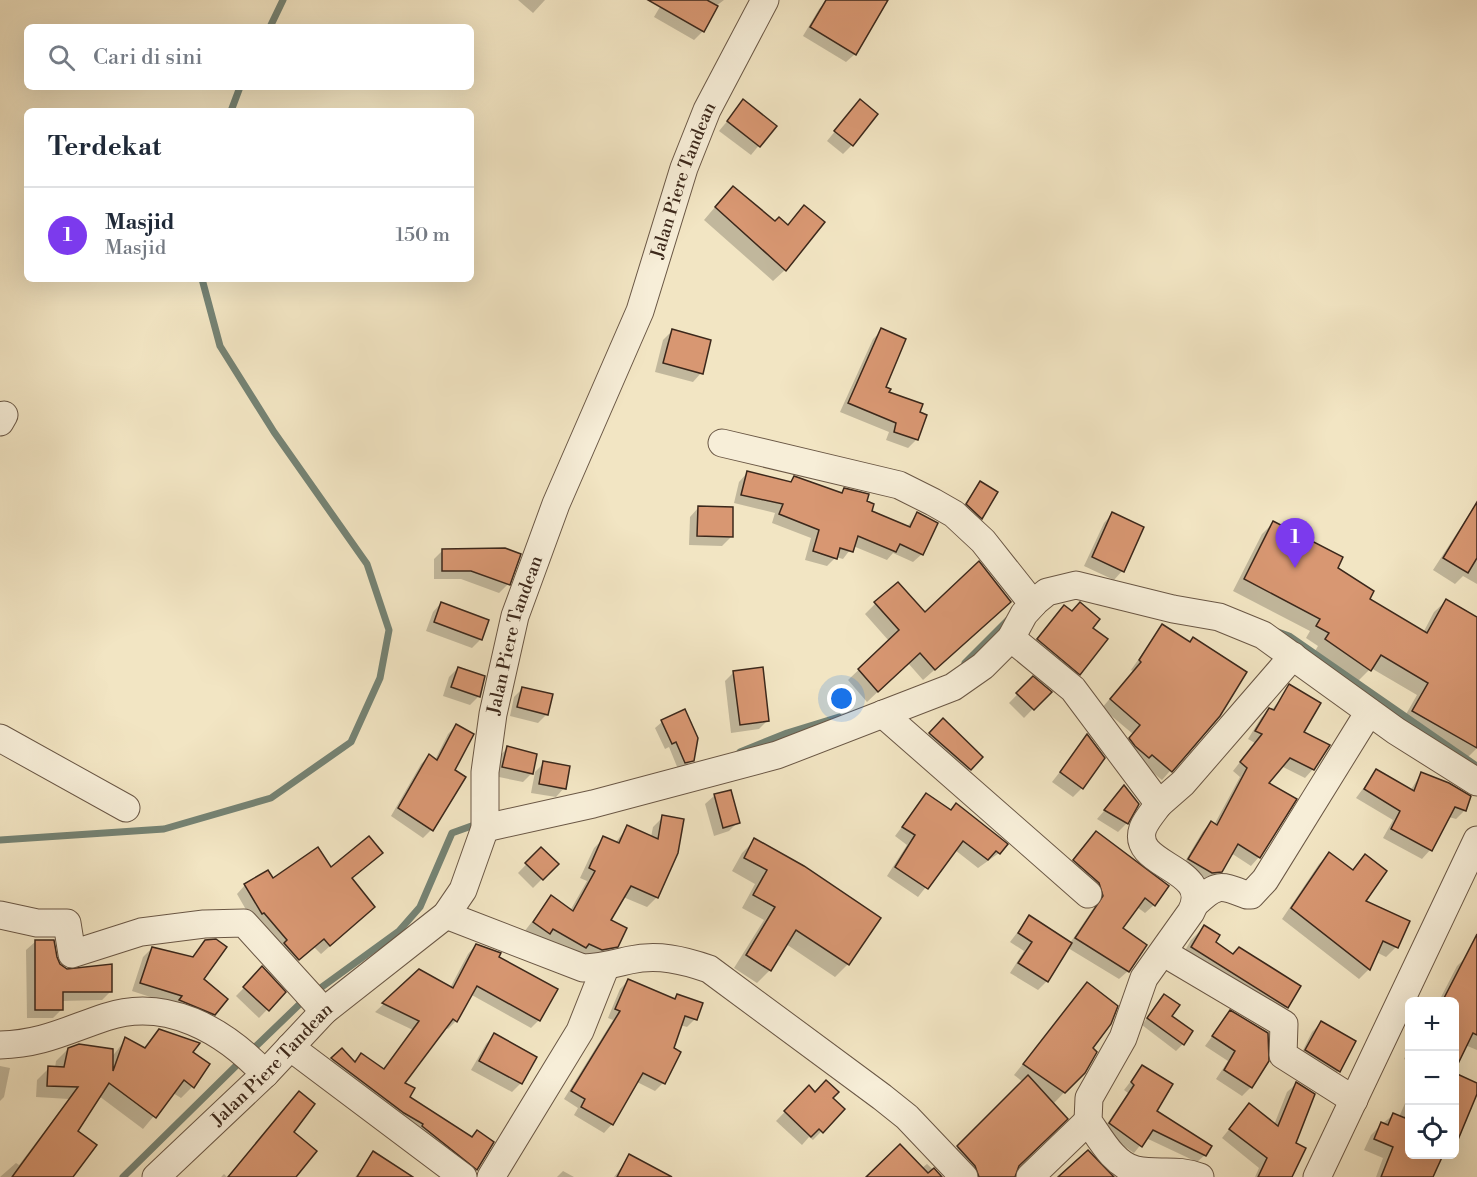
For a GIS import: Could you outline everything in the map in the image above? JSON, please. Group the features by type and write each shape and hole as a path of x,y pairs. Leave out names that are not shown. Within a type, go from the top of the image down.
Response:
{"street":[{"name":"Jalan Piere Tandean","path":"166,1174 261,1069 290,1047 324,1011 446,915 463,890 485,818 485,772 493,714 515,616 556,504 640,311 684,168 707,110 765,0"},
{"path":"722,443 899,485 933,502 954,514 983,541 1033,604"},
{"path":"485,818 593,804 777,755 953,687 984,666 1011,638 1033,604 1047,592 1058,588 1086,586 1173,609 1219,617 1263,635 1370,712 1477,782"},
{"path":"1011,638 1073,689 1159,804"},
{"path":"1197,902 1192,885 1152,855 1143,842 1143,826 1159,804 1183,783 1293,656"},
{"path":"1200,1177 1184,1171 1134,1170 1115,1157 1088,1121 1089,1098 1123,1038 1144,978 1164,953 1197,902 1214,887 1220,886 1247,895 1254,892 1265,880 1370,712"},
{"path":"883,714 1088,894"},
{"path":"0,738 126,807"},
{"path":"1317,1177 1477,840"},
{"path":"0,915 36,923 67,923 72,954 141,932 204,924 244,923 324,1011"},
{"path":"446,915 583,968 605,968 650,958 681,959 709,969 907,1117 964,1177"},
{"path":"1164,953 1284,1024 1283,1055 1354,1100"},
{"path":"491,1177 580,1031 605,968"},
{"path":"0,1045 28,1044 107,1016 142,1010 174,1014 216,1033 261,1069"},
{"path":"290,1047 463,1177"},
{"path":"1030,1177 1088,1121"}],"building":[{"path":"648,0 707,0 718,6 704,32"},
{"path":"826,0 888,0 856,55 810,27"},
{"path":"743,99 777,126 760,147 727,121"},
{"path":"860,99 878,114 853,146 834,131"},
{"path":"733,186 775,221 779,217 788,225 804,205 825,222 786,271 715,207"},
{"path":"881,328 906,339 886,387 891,389 889,392 923,404 920,412 927,415 918,440 894,432 896,423 848,403"},
{"path":"672,329 711,340 703,374 663,363"},
{"path":"747,471 791,482 794,476 842,493 844,488 869,494 867,501 874,504 872,511 910,527 917,512 938,523 923,555 900,544 896,552 858,536 853,552 840,548 837,559 813,551 819,530 779,514 783,504 741,495"},
{"path":"980,481 998,492 982,519 966,504"},
{"path":"1477,502 1477,558 1468,573 1443,558"},
{"path":"698,506 733,507 733,537 697,536"},
{"path":"1112,512 1144,527 1124,572 1092,557"},
{"path":"1273,521 1343,557 1338,568 1374,591 1370,599 1427,633 1446,599 1477,617 1477,748 1412,711 1428,683 1381,655 1371,671 1325,639 1329,633 1316,626 1320,619 1244,579"},
{"path":"505,548 521,554 510,585 471,571 442,571 442,549"},
{"path":"979,561 1011,602 935,670 920,653 878,692 858,669 899,630 874,602 898,582 925,612"},
{"path":"441,602 489,620 482,640 434,622"},
{"path":"1080,602 1100,619 1093,628 1108,639 1080,675 1037,639 1064,605 1072,611"},
{"path":"1162,624 1190,642 1193,637 1247,672 1220,716 1172,772 1152,755 1149,758 1135,746 1129,738 1140,725 1110,699 1141,662 1139,660"},
{"path":"458,667 485,676 480,697 451,687"},
{"path":"763,667 769,721 740,725 733,671"},
{"path":"1033,676 1052,692 1034,710 1016,693"},
{"path":"1289,684 1321,703 1304,732 1330,745 1314,770 1290,758 1269,783 1297,799 1260,858 1238,844 1222,872 1212,873 1188,859 1211,821 1217,825 1247,768 1240,762 1262,734 1255,731 1269,708 1274,710"},
{"path":"522,687 553,694 548,715 517,707"},
{"path":"685,709 698,738 694,761 685,763 676,742 672,744 661,720"},
{"path":"943,718 983,757 971,770 929,733"},
{"path":"456,724 474,734 455,770 466,777 433,831 398,808 429,754 437,760"},
{"path":"1087,734 1105,758 1083,789 1060,772"},
{"path":"507,746 537,754 533,774 502,767"},
{"path":"543,761 570,766 566,789 539,784"},
{"path":"1376,769 1414,791 1421,772 1449,783 1471,796 1466,811 1455,807 1432,851 1391,829 1400,811 1364,789"},
{"path":"1124,785 1139,804 1128,824 1104,810"},
{"path":"731,790 740,823 723,828 714,794"},
{"path":"926,793 951,810 956,803 1008,844 1000,854 996,851 988,860 963,841 928,889 895,867 915,835 902,827"},
{"path":"662,815 684,819 678,853 658,898 631,886 611,920 627,928 618,947 602,950 589,944 586,948 553,929 550,934 533,922 551,895 573,911 595,871 589,868 603,836 619,843 627,825 658,839"},
{"path":"1096,831 1169,886 1155,906 1145,898 1123,928 1147,945 1129,972 1075,938 1103,896 1099,883 1073,860"},
{"path":"369,836 383,853 352,878 375,907 330,946 324,939 299,960 284,943 287,940 264,913 262,914 244,884 268,870 273,878 318,847 331,867"},
{"path":"754,838 804,866 881,918 849,965 796,930 771,971 746,955 775,907 753,895 767,870 744,858"},
{"path":"541,847 559,864 543,880 525,863"},
{"path":"1329,852 1353,870 1365,854 1387,871 1366,901 1410,921 1398,948 1383,941 1370,970 1291,908"},
{"path":"1029,915 1072,943 1048,982 1018,963 1032,942 1018,933"},
{"path":"1204,925 1220,935 1216,942 1233,954 1239,947 1301,986 1288,1008 1191,947"},
{"path":"1477,934 1477,1035 1473,1033 1459,1062 1459,997 1445,997"},
{"path":"216,939 227,947 204,979 228,999 215,1015 179,1000 182,996 140,983 152,947 193,957 205,940"},
{"path":"35,940 54,940 60,964 67,969 112,964 112,992 63,992 63,1010 35,1010"},
{"path":"476,944 501,953 499,957 558,989 540,1021 477,986 457,1022 453,1019 405,1083 415,1088 410,1097 472,1137 477,1130 494,1142 477,1170 422,1126 423,1124 404,1113 331,1058 342,1048 355,1062 361,1053 384,1069 419,1021 382,1003 419,969 453,988"},
{"path":"262,966 286,992 269,1011 243,987"},
{"path":"628,979 675,999 677,994 703,1003 697,1020 685,1016 674,1048 681,1052 665,1084 643,1073 613,1125 581,1107 585,1099 571,1091 620,1011 615,1009"},
{"path":"1087,982 1118,1006 1111,1024 1093,1048 1097,1052 1085,1073 1065,1093 1023,1064"},
{"path":"1164,994 1180,1005 1172,1016 1193,1031 1184,1045 1147,1018"},
{"path":"1230,1010 1268,1033 1269,1061 1252,1088 1224,1070 1235,1051 1212,1036"},
{"path":"1321,1021 1356,1041 1340,1072 1305,1050"},
{"path":"159,1029 200,1043 193,1052 210,1064 194,1088 184,1080 156,1118 109,1083 78,1131 97,1145 73,1177 12,1177 78,1087 47,1086 48,1066 64,1067 68,1048 79,1044 113,1049 113,1071 125,1037 145,1048"},
{"path":"494,1033 537,1057 522,1084 479,1061"},
{"path":"1142,1065 1173,1084 1157,1111 1212,1146 1206,1156 1153,1130 1142,1147 1109,1123 1134,1085 1131,1082"},
{"path":"1028,1075 1068,1119 1019,1166 1015,1177 979,1177 975,1166 957,1146"},
{"path":"1459,1075 1477,1083 1477,1094 1459,1137"},
{"path":"826,1080 839,1092 833,1098 845,1109 823,1133 819,1129 811,1137 784,1111 809,1085 815,1092"},
{"path":"1296,1082 1315,1094 1296,1143 1306,1148 1292,1177 1258,1177 1267,1158 1229,1129 1249,1103 1278,1126"},
{"path":"299,1091 315,1104 294,1132 317,1151 296,1177 228,1177"},
{"path":"1393,1113 1405,1118 1405,1159 1441,1159 1433,1177 1381,1177 1393,1147 1374,1139 1381,1122 1388,1125"},
{"path":"900,1144 928,1173 934,1168 942,1177 866,1177"},
{"path":"1088,1150 1114,1177 1058,1177"},
{"path":"373,1151 413,1177 357,1177"},
{"path":"629,1154 672,1177 617,1177"}],"waterway":[{"path":"271,24 283,0"},
{"path":"232,108 239,90"},
{"path":"0,840 164,829 271,798 351,742 380,678 389,630 367,564 274,432 220,346 203,282"},
{"path":"965,663 1008,620"},
{"path":"1278,632 1289,636 1475,765"},
{"path":"740,752 787,733 839,717"},
{"path":"315,992 399,931 420,907 452,833 477,824"},
{"path":"251,1051 306,998"},
{"path":"123,1177 243,1059"}],"place":[{"name":"Masjid","path":"1295,568"}]}
